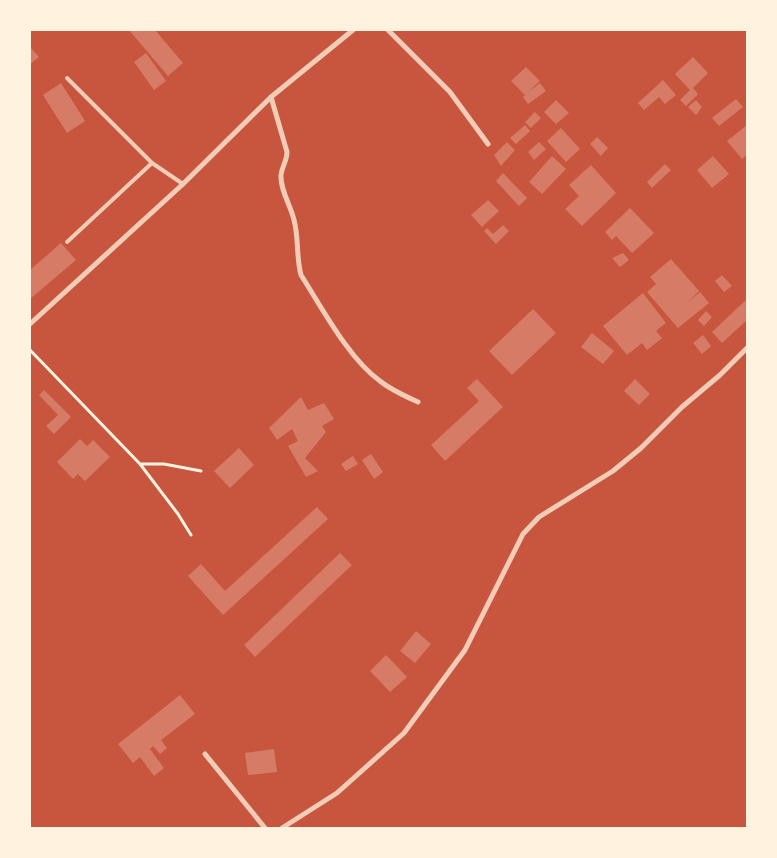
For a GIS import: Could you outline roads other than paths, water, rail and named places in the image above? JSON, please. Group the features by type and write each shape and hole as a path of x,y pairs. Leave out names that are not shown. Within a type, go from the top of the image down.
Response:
{"street":[{"path":"30,324 183,184 271,97 353,30"},
{"path":"388,30 450,92 488,144"},
{"path":"271,97 287,152 282,176 287,201 294,220 298,265 302,275 344,342 367,370 380,382 418,402"},
{"path":"285,827 336,793 404,733 465,650 524,534 539,517 613,471 642,448 682,407 720,375 747,348"},
{"path":"205,754 265,828"}],"lane":[{"path":"67,78 152,163 183,184"},
{"path":"67,242 152,163"}]}
